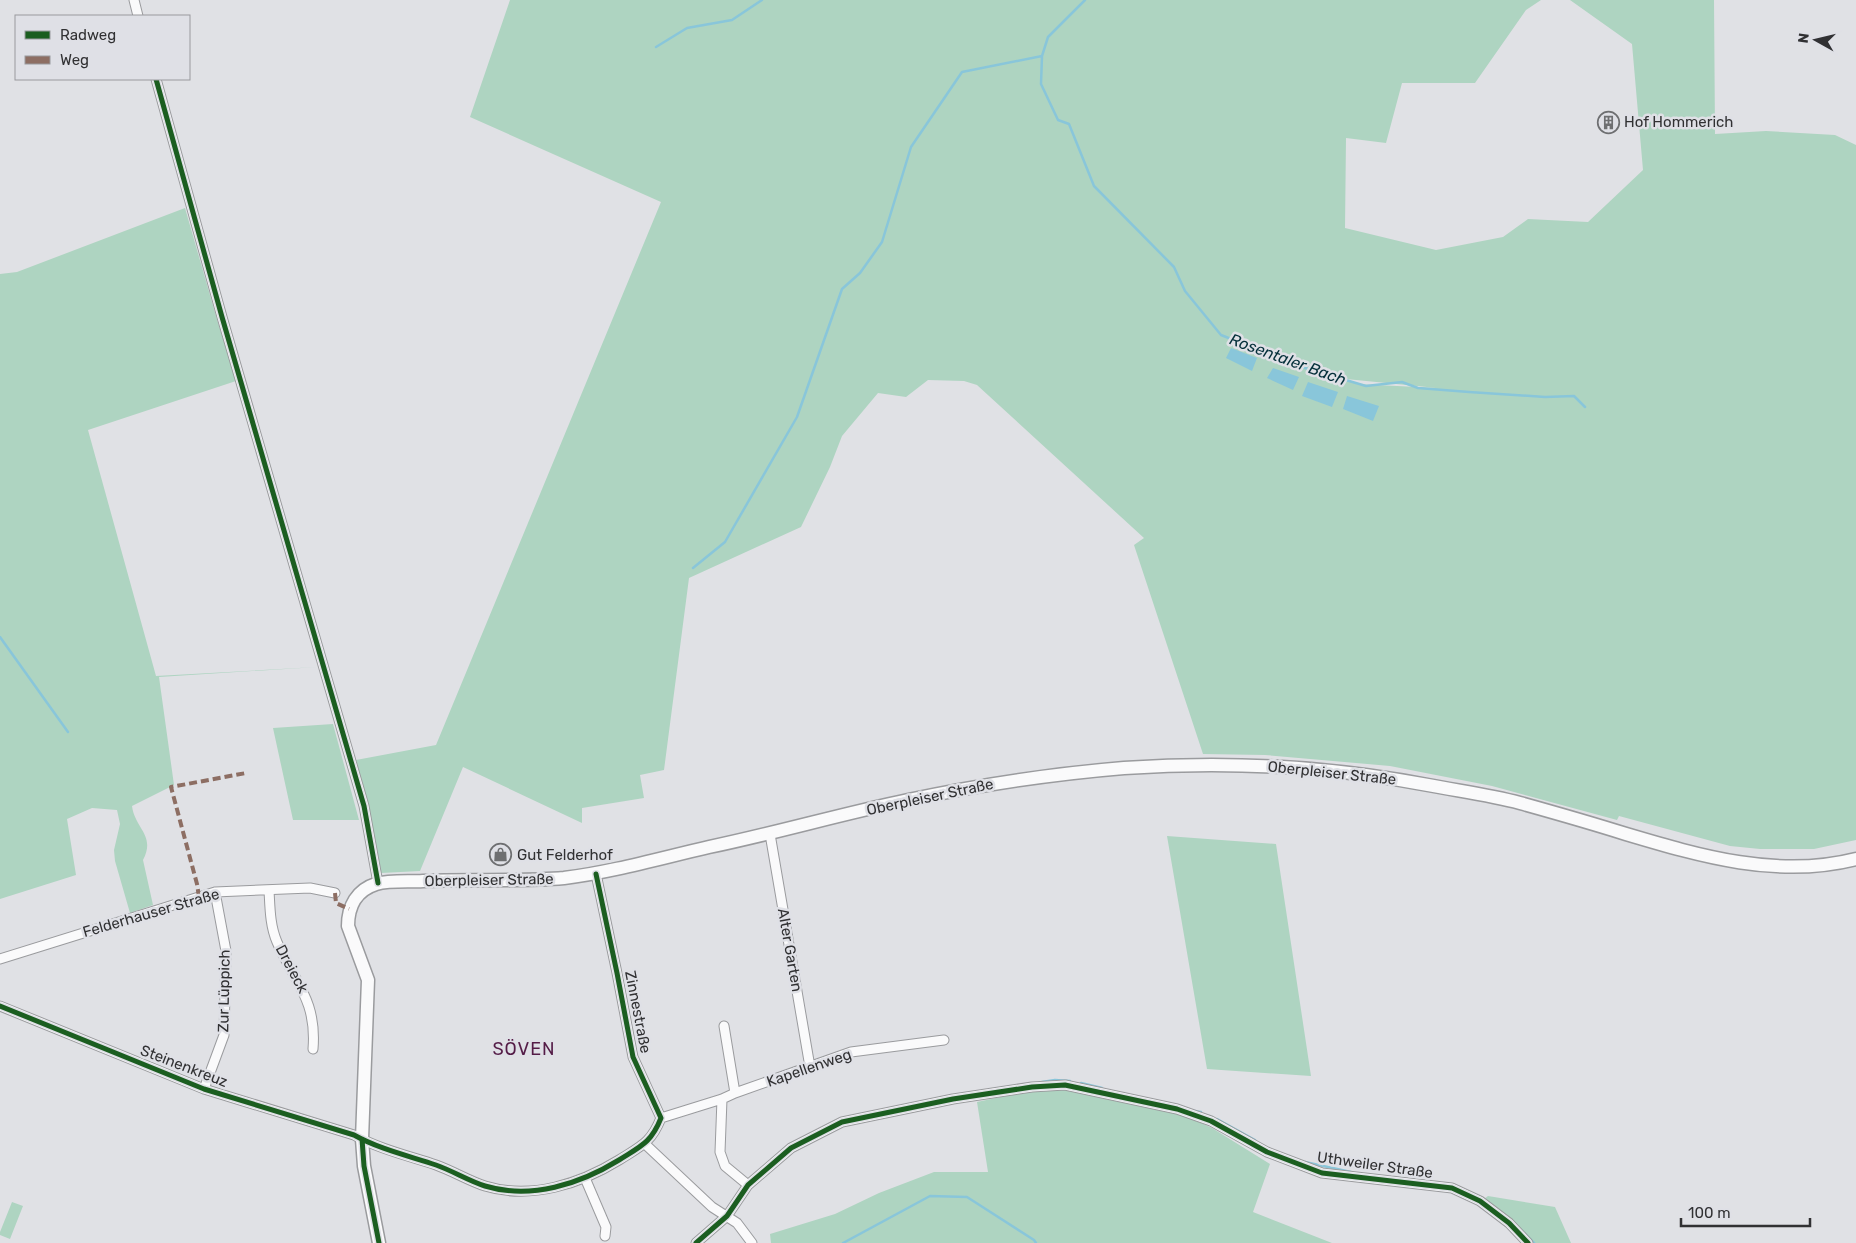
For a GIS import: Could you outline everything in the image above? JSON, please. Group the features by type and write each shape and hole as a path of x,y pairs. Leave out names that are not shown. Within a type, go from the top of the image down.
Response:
{"main road":[{"name":"Oberpleiser Straße","path":"378,883 522,881 596,874 903,801 1010,781 1122,768 1231,765 1292,768 1409,782 1504,800 1668,846 1737,863 1792,866 1841,863 1856,859"},
{"path":"378,883 361,893 353,901 348,918 348,926 368,980 362,1139 364,1166 379,1243"}],"street":[{"path":"134,0 138,15"},
{"path":"156,80 222,318 364,806 378,883"},
{"name":"Alter Garten","path":"770,834 810,1067"},
{"name":"Zinnestraße","path":"596,874 633,1057 661,1118"},
{"name":"Felderhauser Straße","path":"0,959 215,892 310,888 335,893"},
{"name":"Dreieck","path":"269,890 271,924 277,942 308,1002 314,1032 313,1049"},
{"name":"Zur Lüppich","path":"204,1089 224,1036 226,951 215,892"},
{"name":"Steinenkreuz","path":"0,1006 204,1089 362,1139"},
{"path":"724,1026 735,1093"},
{"name":"Kapellenweg","path":"661,1118 722,1099 851,1052 944,1040"},
{"name":"Uthweiler Straße","path":"696,1243 727,1216 748,1186 791,1148 842,1122 953,1099 1065,1085 1177,1109 1211,1121 1266,1152 1322,1173 1452,1188 1480,1201 1509,1223 1528,1243"},
{"path":"722,1099 720,1152 725,1166 748,1186"},
{"path":"362,1139 371,1144 447,1169 484,1186 522,1192 551,1189 585,1178 607,1168 645,1144 655,1133 661,1118"},
{"path":"645,1144 712,1207 737,1223 752,1243"},
{"path":"585,1178 606,1227 604,1236"}],"green space":[{"path":"510,0 1541,0 1526,10 1475,83 1402,83 1386,143 1346,138 1345,228 1436,250 1503,237 1528,219 1588,222 1643,170 1632,44 1570,0 1714,0 1715,134 1766,131 1835,135 1856,145 1856,840 1814,849 1760,849 1730,846 1619,816 1617,820 1492,786 1390,766 1265,755 1203,754 1134,545 1144,538 977,385 964,381 928,380 906,397 878,393 842,436 830,467 801,527 689,578 664,770 640,775 644,798 582,808 582,823 463,767 420,871 381,873 356,760 436,745 661,202 470,117","holes":["1346,379 1436,388 1356,384"]},
{"path":"185,208 236,381 88,430 156,676 317,667 159,677 174,785 132,806 146,838 147,844 143,860 153,905 130,913 115,861 114,850 120,824 117,810 92,808 67,819 76,875 0,899 0,274 17,272"},
{"path":"333,724 359,820 293,820 273,728"},
{"path":"1167,836 1276,844 1311,1076 1207,1069"},
{"path":"1034,1090 1068,1090 1180,1113 1212,1128 1270,1164 1253,1212 1332,1243 771,1243 770,1234 835,1214 879,1193 934,1172 988,1172 977,1102"},
{"path":"1488,1196 1555,1207 1571,1243 1531,1243 1484,1199"},
{"path":"12,1202 23,1206 10,1239 0,1235 0,1232"}],"water":[{"path":"1231,348 1257,358 1252,371 1226,358"},
{"path":"1273,368 1299,377 1293,390 1267,378"},
{"path":"1308,382 1338,392 1332,407 1302,396"},
{"path":"1347,396 1379,406 1373,421 1343,409"}],"waterway":[{"path":"656,47 687,28 732,20 762,0"},
{"name":"Rosentaler Bach","path":"1085,0 1048,37 1042,56 1041,84 1058,120 1069,124 1094,186 1174,267 1185,291 1221,335 1305,368 1366,386 1402,382 1418,388 1545,397 1574,396 1585,407"},
{"path":"693,568 725,542 797,417 842,289 860,273 882,242 911,147 962,72 1042,56"},
{"path":"0,637 68,732"},
{"path":"1042,1082 1055,1080 1070,1081"},
{"path":"1081,1083 1102,1088"},
{"path":"1194,1111 1201,1112"},
{"path":"1217,1119 1255,1140"},
{"path":"1305,1162 1351,1172"},
{"path":"843,1243 930,1196 967,1197 1036,1243"},
{"path":"1520,1229 1534,1243"}],"marked path":[{"path":"199,897 171,787 246,773"},
{"path":"335,893 336,903 349,909"}],"cycle path":[{"path":"156,80 222,317 364,806 378,883"},
{"path":"0,1006 204,1089 354,1135 384,1148 442,1167 485,1186 502,1190 520,1191 555,1187 604,1169 633,1151 649,1139 661,1118 633,1057 596,874"},
{"path":"696,1243 727,1216 748,1185 791,1148 842,1122 953,1099 1032,1087 1065,1085 1177,1109 1211,1121 1267,1152 1322,1173 1452,1188 1480,1201 1509,1223 1528,1243"},
{"path":"362,1139 364,1166 379,1243"}],"place":[{"name":"Hof Hommerich","path":"1608,122"},
{"name":"Gut Felderhof","path":"501,855"}],"district":[{"name":"SÖVEN","path":"524,1049"}]}
